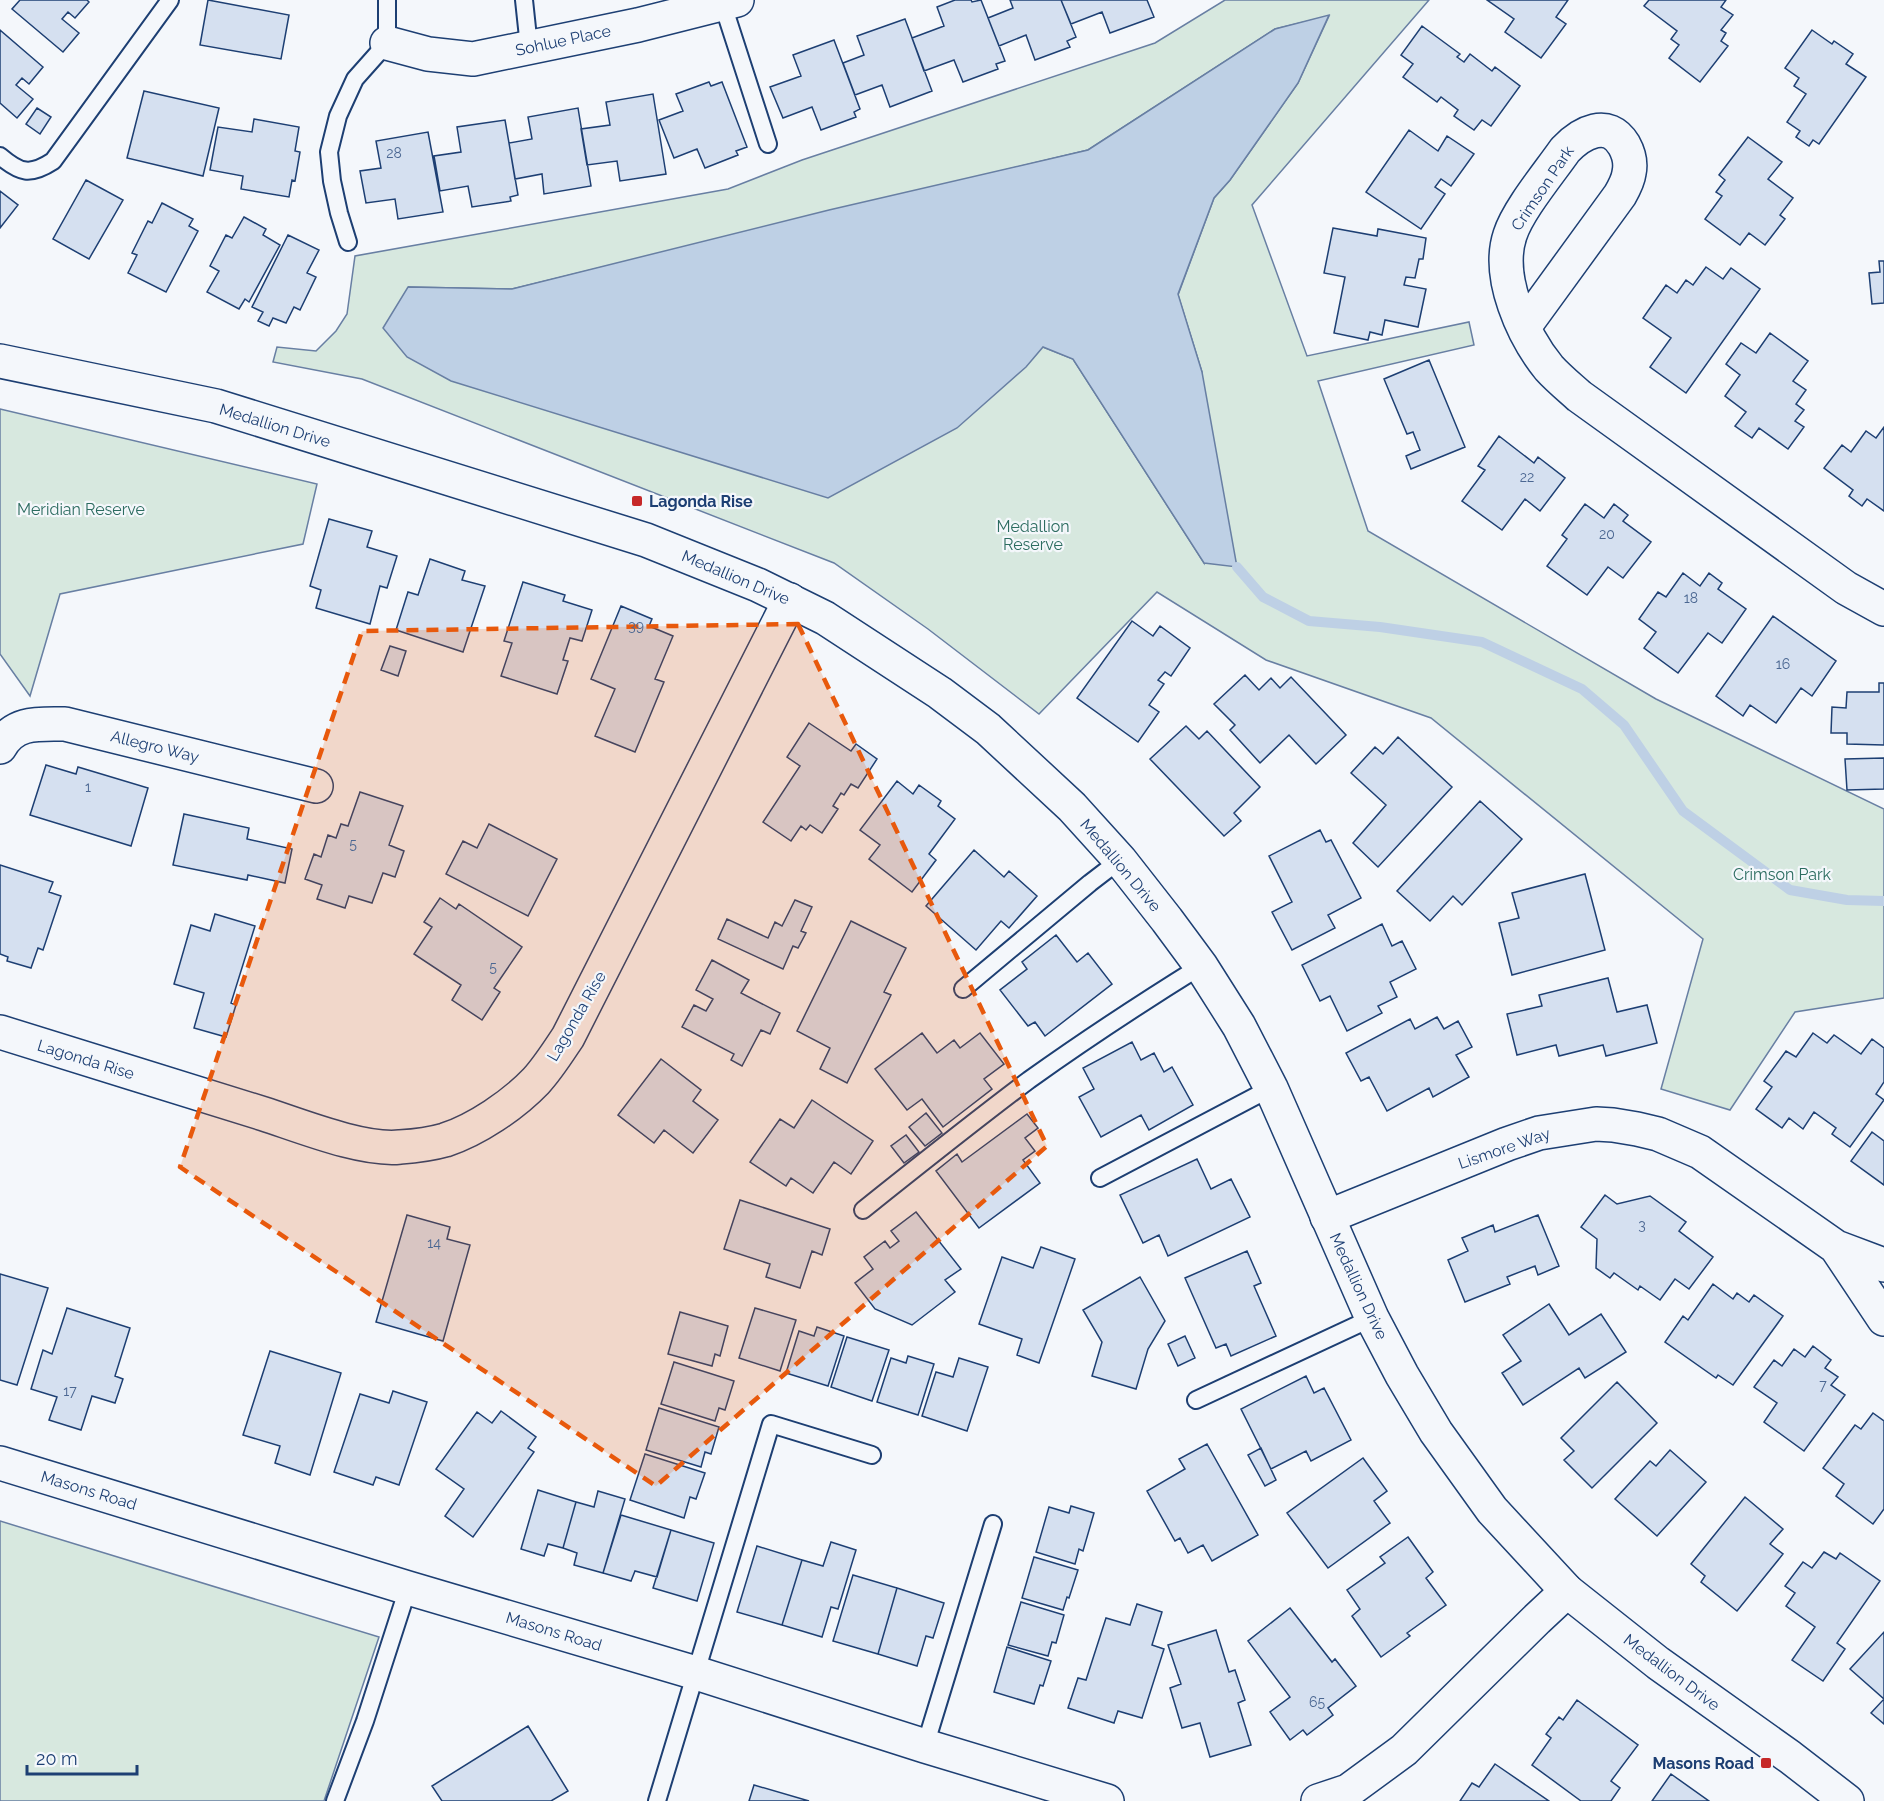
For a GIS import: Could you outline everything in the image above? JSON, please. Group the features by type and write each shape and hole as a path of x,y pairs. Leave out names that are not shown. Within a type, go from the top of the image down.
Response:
{"street":[{"name":"Sohlue Place","path":"387,43 428,54 473,58 638,25 730,2"},
{"name":"Crimson Park","path":"1524,327 1626,184 1630,161 1627,150 1621,140 1605,130 1595,130 1583,135 1564,150 1519,216 1510,235 1506,250 1508,285 1524,327 1548,365 1580,396 1846,588 1884,609"},
{"name":"Medallion Drive","path":"0,352 46,370"},
{"name":"Medallion Drive","path":"0,361 216,406 646,540 758,585 825,618 940,693 988,729 1064,799 1120,860 1201,966 1239,1026 1271,1088 1372,1318 1401,1376 1443,1442 1492,1510 1567,1591 1658,1663 1790,1757 1847,1801"},
{"name":"Lagonda Rise","path":"0,1032 311,1129 376,1146 398,1148 445,1140 492,1116 536,1081 568,1037 790,600"},
{"name":"Allegro Way","path":"0,747 6,735 30,724 65,724 316,786"},
{"name":"Lismore Way","path":"1327,1217 1518,1140 1539,1133 1596,1124 1648,1131 1680,1142 1700,1152 1836,1247 1884,1265"},
{"name":"Lismore Way","path":"1836,1247 1884,1319"},
{"name":"Masons Road","path":"0,1463 408,1588 696,1673 1107,1801"},
{"path":"1318,1801 1348,1791 1404,1750 1567,1591"}],"lane":[{"path":"0,156 12,166 27,171 40,169 53,161 170,0"},
{"path":"348,242 332,181 329,152 338,116 355,79 387,43 387,0"},
{"path":"524,0 529,47"},
{"path":"730,2 768,144"},
{"path":"963,988 1120,860"},
{"path":"863,1210 1030,1080 1201,966"},
{"path":"1100,1178 1271,1088"},
{"path":"1196,1400 1372,1318"},
{"path":"657,1801 771,1424 872,1455"},
{"path":"925,1746 993,1524"},
{"path":"335,1801 365,1720 408,1588"}],"highlighted area":[{"path":"798,624 1047,1146 656,1486 180,1167 362,631"}],"green space":[{"name":"Medallion Reserve","path":"1225,0 1429,0 1252,205 1307,356 1469,322 1474,345 1318,381 1368,531 1656,699 1884,809 1884,998 1795,1012 1730,1110 1661,1089 1703,939 1431,718 1266,660 1157,592 1039,714 928,629 834,563 362,379 273,362 277,347 316,351 336,331 347,314 355,256 728,189 802,160 1155,43","holes":["1329,16 1298,83 1230,180 1214,198 1178,295 1202,372 1204,563 1073,359 1043,347 408,287 512,289 1088,150 1275,29"]},
{"name":"Meridian Reserve","path":"0,409 317,484 303,544 60,594 30,696 0,654"},
{"path":"0,1521 379,1637 324,1801 0,1801"}],"water":[{"path":"1329,15 1298,83 1230,180 1214,198 1178,294 1202,372 1237,567 1204,563 1073,359 1043,347 1026,367 957,428 828,498 451,381 407,357 383,328 408,287 512,289 829,210 1088,150 1275,29"}],"building":[{"path":"20,0 87,0 89,2 75,18 68,12 62,19 79,33 63,52 12,9"},
{"path":"208,0 289,15 281,59 200,45"},
{"path":"955,0 971,0 972,2 981,0 1005,61 996,64 998,69 963,82 954,60 924,71 912,38 944,26 937,7"},
{"path":"1010,0 1061,0 1076,37 1067,41 1070,47 1035,60 1026,35 999,46 988,18 1013,8"},
{"path":"1061,0 1147,0 1154,17 1110,33 1102,12 1071,24"},
{"path":"1487,0 1568,0 1556,17 1566,24 1541,58 1505,32 1514,19"},
{"path":"1649,0 1726,0 1721,7 1733,15 1721,30 1726,33 1721,41 1728,46 1700,82 1669,58 1679,45 1671,39 1677,31 1644,6"},
{"path":"905,19 932,91 890,107 882,85 855,95 843,63 864,55 857,36"},
{"path":"1422,26 1460,54 1457,57 1464,62 1470,54 1492,71 1495,67 1520,86 1491,126 1482,120 1474,130 1454,116 1458,110 1441,97 1437,102 1403,77 1413,64 1401,55"},
{"path":"0,30 43,67 29,84 22,78 16,85 33,99 17,118 0,103"},
{"path":"1812,30 1832,44 1834,41 1853,54 1846,64 1866,77 1819,144 1813,140 1809,146 1796,137 1800,131 1787,122 1806,94 1794,86 1799,78 1785,68"},
{"path":"834,40 860,109 854,112 856,117 821,130 812,107 783,118 770,87 801,76 793,55"},
{"path":"709,82 711,86 722,82 747,147 736,151 738,155 705,168 697,149 674,158 659,120 683,111 676,94"},
{"path":"144,91 219,108 203,176 127,158"},
{"path":"653,94 666,174 620,181 617,161 587,165 581,129 610,125 606,102"},
{"path":"37,108 51,117 40,134 26,124"},
{"path":"578,108 591,186 544,194 542,174 515,179 509,143 532,139 528,117"},
{"path":"254,119 299,127 295,151 300,152 295,181 292,180 289,197 241,189 243,176 210,170 218,127 252,132"},
{"path":"505,120 518,195 510,197 511,201 472,207 468,186 440,191 434,156 461,152 457,127"},
{"path":"1409,130 1438,151 1447,136 1474,154 1451,186 1441,179 1435,187 1445,194 1421,229 1366,192"},
{"path":"428,132 443,212 398,219 395,199 366,203 360,171 381,168 376,141"},
{"path":"1748,137 1782,162 1768,179 1793,198 1780,215 1785,219 1765,245 1749,233 1740,245 1705,219 1722,196 1716,192 1725,180 1719,175"},
{"path":"86,180 123,200 89,259 53,239"},
{"path":"0,191 18,205 0,228"},
{"path":"162,203 193,219 189,226 198,231 166,292 128,273 137,255 132,253 148,221 152,223"},
{"path":"244,217 266,229 263,235 280,245 249,302 245,299 239,309 207,292 219,271 210,266 226,235 232,238"},
{"path":"1333,228 1377,236 1378,229 1426,238 1423,259 1419,259 1415,278 1406,277 1404,285 1426,289 1418,327 1385,320 1382,335 1370,332 1368,340 1334,333 1345,277 1324,273"},
{"path":"288,235 319,250 307,273 316,277 300,310 294,307 286,323 273,318 269,326 258,321 263,312 252,307"},
{"path":"1879,261 1884,261 1884,303 1872,304 1869,273 1880,272"},
{"path":"1706,267 1723,279 1731,268 1760,289 1686,393 1650,367 1671,338 1643,318 1666,285 1677,293 1686,280 1693,285"},
{"path":"1770,333 1808,361 1793,381 1806,390 1796,404 1804,410 1795,421 1804,427 1788,449 1759,428 1752,438 1735,426 1746,412 1725,396 1740,375 1726,364 1741,343 1756,353"},
{"path":"1429,360 1465,447 1411,469 1406,456 1420,450 1413,432 1407,434 1384,379"},
{"path":"1884,427 1884,511 1867,499 1862,506 1849,496 1853,490 1824,468 1842,445 1851,452 1866,431 1876,438"},
{"path":"1499,436 1534,463 1538,457 1565,478 1540,511 1525,499 1502,530 1462,501 1485,470 1478,466"},
{"path":"1585,504 1604,518 1614,504 1628,515 1623,521 1651,542 1623,578 1608,567 1587,595 1547,566 1567,539 1562,535"},
{"path":"329,519 372,531 367,547 397,556 387,588 380,586 370,624 316,608 321,590 310,586"},
{"path":"430,559 465,571 462,580 485,586 463,652 396,630 408,592 418,595"},
{"path":"1683,573 1700,586 1709,573 1722,583 1718,589 1746,609 1722,643 1708,633 1678,673 1644,648 1656,632 1639,619 1658,592 1666,597"},
{"path":"523,582 565,595 563,601 592,610 582,641 570,638 563,660 568,661 557,694 501,676 512,643 504,641"},
{"path":"621,606 652,619 649,626 673,636 655,679 664,682 635,752 595,736 615,689 591,679"},
{"path":"1773,616 1836,661 1812,696 1801,688 1776,723 1750,705 1743,716 1716,696"},
{"path":"1132,621 1153,636 1160,626 1190,648 1171,676 1165,672 1158,680 1164,684 1149,705 1159,712 1138,742 1077,698"},
{"path":"390,646 406,651 398,676 381,670"},
{"path":"1245,675 1259,690 1271,678 1280,688 1291,677 1346,735 1316,764 1289,735 1260,763 1230,730 1235,725 1214,704"},
{"path":"1879,683 1884,683 1884,745 1847,744 1847,733 1831,733 1832,707 1846,708 1847,692 1879,692"},
{"path":"809,723 851,751 856,744 877,759 858,788 851,784 844,795 841,793 833,806 838,809 822,833 810,825 806,830 801,826 791,841 763,822 800,766 787,757"},
{"path":"1186,726 1199,739 1207,731 1260,787 1234,813 1241,821 1224,836 1150,759"},
{"path":"1398,737 1452,787 1378,867 1353,843 1386,805 1351,773 1375,747 1383,754"},
{"path":"1884,758 1884,789 1847,790 1845,759"},
{"path":"46,765 76,774 78,767 148,788 131,846 30,815"},
{"path":"897,781 913,794 919,785 941,801 938,806 955,819 929,854 936,860 912,892 869,859 880,845 860,830"},
{"path":"360,792 403,806 389,845 404,851 395,877 383,873 372,903 349,896 345,908 317,899 322,885 305,879 314,854 321,857 328,835 336,838 341,824 348,826"},
{"path":"1480,801 1522,839 1462,905 1453,896 1430,921 1397,891"},
{"path":"184,814 249,828 247,839 292,849 285,883 248,875 247,880 173,865"},
{"path":"489,824 557,859 528,916 446,874 463,841 477,848"},
{"path":"1320,830 1326,842 1331,840 1361,898 1328,915 1335,928 1292,950 1272,912 1292,902 1269,856"},
{"path":"974,850 1004,877 1009,871 1037,896 1009,928 1001,921 976,950 926,906"},
{"path":"0,865 53,882 49,892 61,896 43,950 38,948 31,968 7,961 8,957 0,954"},
{"path":"1585,874 1605,950 1512,975 1499,923 1519,918 1512,893"},
{"path":"440,898 456,909 459,904 522,947 494,988 500,992 482,1020 452,1000 461,985 414,954 432,927 424,922"},
{"path":"795,900 812,907 801,931 806,933 798,948 793,946 783,969 718,939 727,919 768,938 775,922 782,926"},
{"path":"215,914 255,926 231,1003 236,1005 226,1037 194,1028 204,993 174,984 191,925 210,931"},
{"path":"851,921 906,948 884,992 891,995 847,1083 820,1069 830,1048 797,1031"},
{"path":"1382,924 1392,946 1402,941 1416,969 1390,982 1397,997 1378,1006 1382,1013 1347,1031 1330,996 1320,1001 1302,965"},
{"path":"1056,935 1077,962 1088,953 1112,984 1045,1036 1035,1022 1028,1026 1000,990 1027,969 1022,962"},
{"path":"712,960 749,980 741,993 780,1013 770,1034 761,1030 742,1066 731,1060 734,1054 682,1027 694,1005 706,1011 713,999 696,990"},
{"path":"1608,978 1617,1012 1647,1005 1657,1043 1606,1056 1603,1045 1559,1056 1556,1045 1517,1055 1507,1014 1542,1006 1539,995"},
{"path":"1437,1017 1444,1029 1458,1021 1472,1047 1456,1055 1469,1077 1433,1097 1429,1088 1387,1111 1369,1077 1361,1081 1346,1053 1410,1019 1415,1029"},
{"path":"922,1033 937,1053 954,1040 960,1048 980,1033 1004,1064 984,1079 992,1089 943,1127 922,1099 907,1110 875,1069"},
{"path":"1813,1033 1827,1043 1834,1035 1861,1054 1872,1039 1884,1048 1884,1082 1876,1094 1884,1100 1850,1147 1832,1134 1836,1128 1814,1112 1803,1129 1789,1118 1782,1128 1756,1109 1772,1087 1764,1081 1786,1051 1796,1057"},
{"path":"1132,1042 1141,1060 1154,1053 1164,1072 1172,1067 1193,1105 1149,1130 1141,1115 1101,1137 1079,1097 1094,1089 1083,1068"},
{"path":"661,1059 701,1090 693,1101 718,1120 693,1153 664,1130 654,1143 618,1115"},
{"path":"812,1100 873,1141 851,1174 834,1162 813,1193 791,1178 786,1186 750,1162 780,1119 794,1128"},
{"path":"926,1113 942,1133 925,1146 909,1127"},
{"path":"1027,1114 1038,1128 1025,1138 1035,1151 1023,1160 1040,1183 979,1228 936,1171 957,1154 962,1162"},
{"path":"1872,1132 1884,1141 1884,1185 1851,1161"},
{"path":"906,1135 919,1152 904,1163 891,1146"},
{"path":"1197,1159 1211,1189 1231,1179 1250,1217 1168,1256 1159,1235 1143,1243 1120,1195"},
{"path":"1605,1195 1617,1204 1650,1196 1686,1222 1679,1231 1713,1257 1689,1289 1675,1279 1660,1300 1640,1286 1638,1290 1614,1273 1610,1278 1596,1268 1597,1239 1581,1227"},
{"path":"740,1200 830,1229 822,1255 812,1251 800,1288 766,1277 770,1264 724,1249"},
{"path":"916,1212 961,1269 945,1280 955,1292 912,1325 875,1309 855,1283 873,1269 864,1257 885,1241 890,1248 899,1241 891,1231"},
{"path":"407,1215 450,1227 447,1239 470,1245 443,1341 376,1322"},
{"path":"1538,1215 1559,1266 1538,1275 1535,1266 1507,1277 1510,1284 1465,1302 1448,1260 1468,1251 1462,1238 1493,1225 1495,1232"},
{"path":"1041,1247 1075,1259 1039,1363 1017,1355 1022,1339 979,1324 1002,1257 1033,1268"},
{"path":"1247,1251 1261,1283 1254,1286 1276,1336 1231,1356 1226,1344 1216,1348 1185,1278"},
{"path":"0,1274 48,1288 17,1385 0,1380"},
{"path":"1140,1277 1165,1321 1148,1349 1136,1389 1092,1376 1102,1342 1083,1310"},
{"path":"1713,1284 1733,1299 1737,1293 1749,1302 1754,1295 1783,1316 1733,1385 1718,1375 1716,1378 1665,1342 1683,1316 1688,1320"},
{"path":"1549,1304 1569,1335 1601,1314 1626,1352 1585,1378 1579,1368 1523,1405 1502,1373 1521,1361 1503,1335"},
{"path":"67,1308 130,1328 115,1376 123,1379 115,1403 92,1396 81,1430 49,1420 57,1397 31,1389 43,1350 52,1354"},
{"path":"755,1308 796,1320 780,1371 739,1358"},
{"path":"680,1312 728,1326 720,1356 715,1354 712,1366 668,1354"},
{"path":"817,1327 844,1336 828,1386 786,1373 799,1331 814,1336"},
{"path":"1185,1336 1195,1358 1178,1366 1168,1344"},
{"path":"847,1337 889,1350 872,1401 831,1387"},
{"path":"1813,1346 1831,1360 1825,1368 1838,1377 1831,1385 1845,1395 1804,1451 1764,1422 1777,1403 1754,1387 1774,1360 1782,1366 1794,1349 1805,1357"},
{"path":"270,1351 341,1373 310,1475 275,1463 280,1446 243,1435"},
{"path":"908,1356 934,1364 918,1415 877,1402 891,1358 906,1363"},
{"path":"959,1358 988,1367 967,1431 922,1416 936,1372 953,1377"},
{"path":"674,1362 734,1381 725,1410 719,1408 715,1421 661,1404"},
{"path":"1306,1376 1314,1393 1324,1388 1351,1440 1311,1461 1306,1451 1271,1469 1241,1409"},
{"path":"1617,1382 1657,1423 1592,1488 1564,1460 1574,1451 1561,1438"},
{"path":"393,1391 427,1402 399,1485 376,1477 373,1485 334,1472 360,1394 389,1403"},
{"path":"659,1408 719,1427 711,1454 705,1452 701,1467 646,1450"},
{"path":"501,1411 536,1437 528,1448 534,1452 473,1537 445,1516 464,1489 436,1469 477,1412 492,1423"},
{"path":"1873,1413 1884,1421 1884,1509 1873,1524 1836,1496 1844,1484 1823,1468 1855,1425 1861,1429"},
{"path":"1207,1444 1258,1535 1212,1561 1203,1545 1188,1553 1180,1538 1175,1541 1147,1491 1185,1469 1179,1459"},
{"path":"1261,1448 1276,1480 1265,1486 1248,1455"},
{"path":"1670,1450 1706,1482 1657,1536 1615,1499 1650,1461 1656,1466"},
{"path":"645,1454 705,1473 696,1499 690,1497 684,1518 630,1500"},
{"path":"1363,1458 1387,1491 1374,1501 1390,1523 1328,1568 1287,1513"},
{"path":"538,1490 576,1502 563,1548 548,1544 544,1556 521,1549"},
{"path":"598,1491 625,1499 603,1573 574,1565 577,1553 563,1548 576,1502 594,1507"},
{"path":"1745,1497 1783,1529 1770,1544 1783,1554 1737,1611 1701,1582 1705,1576 1691,1564"},
{"path":"1071,1506 1094,1513 1083,1551 1079,1549 1075,1564 1036,1552 1049,1507 1069,1513"},
{"path":"621,1515 671,1530 657,1577 635,1571 631,1581 603,1573"},
{"path":"671,1530 714,1543 697,1601 653,1588"},
{"path":"1408,1537 1433,1572 1426,1578 1446,1605 1407,1633 1410,1636 1381,1657 1352,1616 1360,1609 1347,1590 1385,1563 1380,1557"},
{"path":"831,1542 856,1550 838,1609 831,1607 822,1637 782,1625 802,1560 823,1566"},
{"path":"757,1546 802,1560 782,1625 737,1612"},
{"path":"1824,1552 1836,1559 1840,1553 1880,1581 1837,1643 1845,1649 1823,1681 1792,1660 1815,1627 1786,1606 1795,1593 1785,1586 1803,1562 1812,1568"},
{"path":"1034,1557 1078,1570 1063,1610 1022,1598"},
{"path":"853,1575 897,1588 878,1654 833,1641"},
{"path":"897,1588 944,1603 933,1638 926,1636 917,1666 878,1654"},
{"path":"1021,1602 1064,1615 1056,1643 1052,1642 1048,1656 1008,1645"},
{"path":"1137,1604 1162,1612 1152,1645 1164,1649 1142,1718 1118,1711 1114,1723 1068,1708 1078,1678 1086,1680 1106,1618 1130,1625"},
{"path":"1290,1608 1332,1662 1335,1659 1356,1686 1328,1708 1333,1715 1307,1735 1303,1730 1290,1740 1270,1712 1290,1697 1248,1641"},
{"path":"1216,1630 1229,1672 1235,1670 1245,1700 1238,1703 1251,1745 1210,1757 1200,1723 1182,1728 1170,1688 1181,1684 1168,1645"},
{"path":"1884,1632 1884,1699 1850,1669"},
{"path":"1007,1647 1051,1661 1034,1704 994,1692"},
{"path":"1884,1699 1884,1724 1871,1713"},
{"path":"1577,1700 1638,1745 1611,1781 1620,1788 1611,1801 1581,1801 1532,1765 1551,1738 1546,1734 1559,1717 1563,1720"},
{"path":"528,1726 568,1791 551,1801 442,1801 432,1786"},
{"path":"1495,1764 1549,1801 1460,1801 1472,1783 1479,1787"},
{"path":"1671,1774 1709,1801 1652,1801"},
{"path":"754,1785 809,1801 749,1801"}],"waterway":[{"path":"1237,567 1263,597 1309,621 1380,627 1482,642 1582,689 1624,725 1683,811 1790,890 1847,900 1884,901"}],"place":[{"name":"Lagonda Rise","path":"637,501"},
{"name":"Masons Road","path":"1766,1763"}]}
